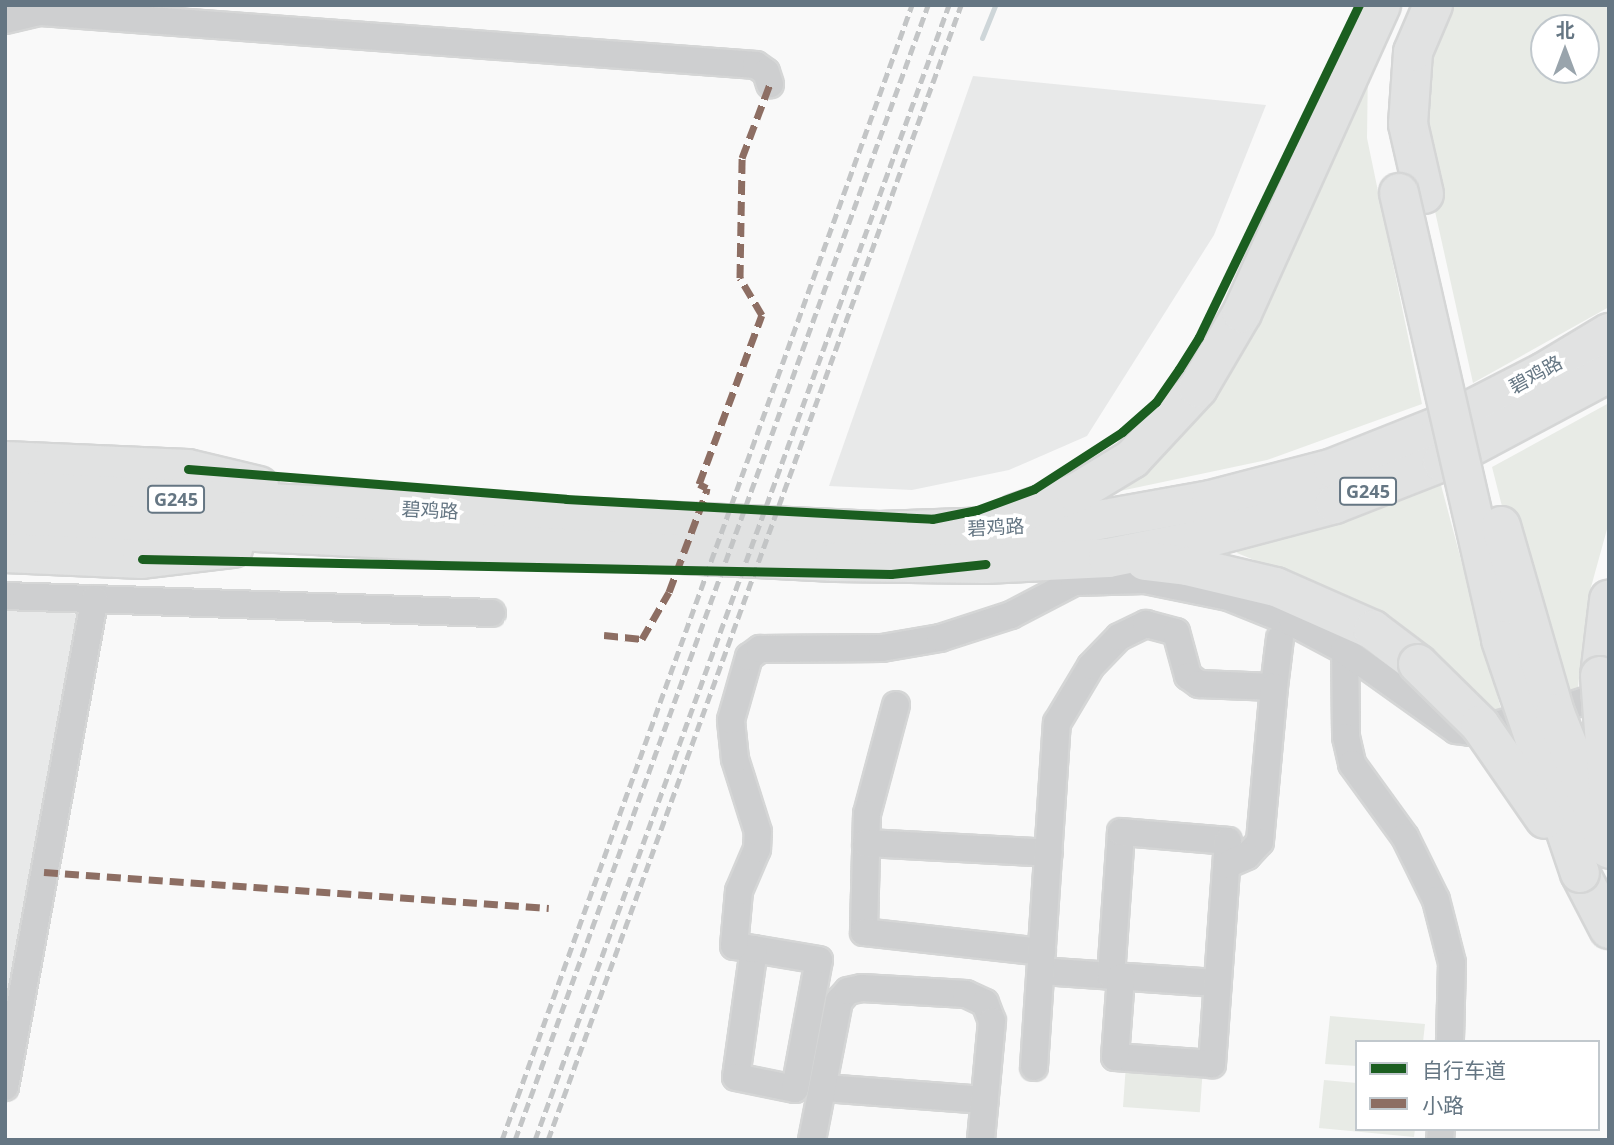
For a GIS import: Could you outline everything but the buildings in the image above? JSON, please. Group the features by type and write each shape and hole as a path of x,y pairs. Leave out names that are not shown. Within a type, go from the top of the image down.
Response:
{"highway":[{"path":"960,530 1076,493 1153,442 1223,353 1381,5"},
{"path":"1409,5 1393,48 1387,104 1504,540 1555,713 1609,849"},
{"path":"1433,5 1413,52 1408,124 1412,194 1502,640 1580,873"},
{"name":"碧鸡路","path":"346,521 879,531 1077,524 1144,513 1333,468 1441,425 1544,372 1609,333"},
{"name":"碧鸡路","path":"346,521 835,562 985,564 1108,558 1203,539 1335,504 1442,462 1609,373"},
{"path":"5,461 188,469 346,521"},
{"name":"G245","path":"5,491 346,521"},
{"name":"G245","path":"5,519 346,521"},
{"path":"5,553 142,559 346,521"},
{"path":"1108,558 1187,566 1276,587 1345,634 1373,631 1418,664 1463,705 1501,751 1580,873 1609,929"},
{"path":"1609,600 1600,723 1609,798"}],"street":[{"path":"5,20 41,12 756,65 766,72 770,85"},
{"path":"754,949 736,1077 795,1089 819,960 754,949 734,946 735,914 757,849 755,814 730,739 734,702 752,653 760,649 882,648 940,638 1011,615 1074,582 1109,578 1167,583 1345,634 1456,730 1470,732 1514,720"},
{"path":"1163,625 1167,583"},
{"path":"5,596 492,613"},
{"path":"5,1087 95,599"},
{"path":"1034,1067 1057,723 1065,705 1118,637 1146,624 1163,625 1176,632 1188,676 1199,684 1274,687"},
{"path":"1345,634 1346,737 1352,764 1423,868 1446,931 1452,963 1450,1040"},
{"path":"1227,865 1247,856 1260,842 1280,638"},
{"path":"1563,708 1609,693"},
{"path":"896,705 867,814 864,932 1116,976 1218,983"},
{"path":"1121,832 1228,841 1227,865 1212,1064 1115,1057 1121,832"},
{"path":"866,843 1049,853"},
{"path":"812,1140 839,1001 848,991 862,988 966,994 985,1003 990,1011 981,1140"},
{"path":"824,1088 985,1100"}],"shaded area":[{"path":"1448,5 1609,5 1609,307 1473,383 1419,139 1435,26"},
{"path":"1368,65 1367,138 1422,404 1267,460 1106,494 1139,471"},
{"path":"973,76 1266,105 1214,235 1087,436 1009,470 912,490 829,486"},
{"path":"1609,403 1609,522 1588,598 1577,696 1552,703 1492,467"},
{"path":"1441,485 1502,713 1479,719 1274,568 1237,553 1239,548 1342,522"},
{"path":"5,608 82,614 5,1053"},
{"path":"1330,1016 1425,1024 1423,1040 1355,1040 1355,1066 1325,1064"},
{"path":"1126,1064 1203,1069 1200,1112 1123,1107"},
{"path":"1324,1080 1355,1083 1355,1131 1415,1131 1414,1137 1319,1128"}],"waterway":[{"path":"982,38 995,5"}],"railway":[{"path":"502,1140 912,5"},
{"path":"515,1140 928,5"},
{"path":"535,1140 949,5"},
{"path":"548,1140 961,5"}],"marked path":[{"path":"604,635 642,639 669,592 706,493 707,488 699,484 762,315 740,278 742,158 770,84"},
{"path":"44,872 549,908"}],"cycle path":[{"path":"188,469 566,499 932,519 977,510 1034,489 1122,432 1156,402 1179,369 1199,337 1359,5"},
{"path":"142,559 891,574 985,564"}]}
